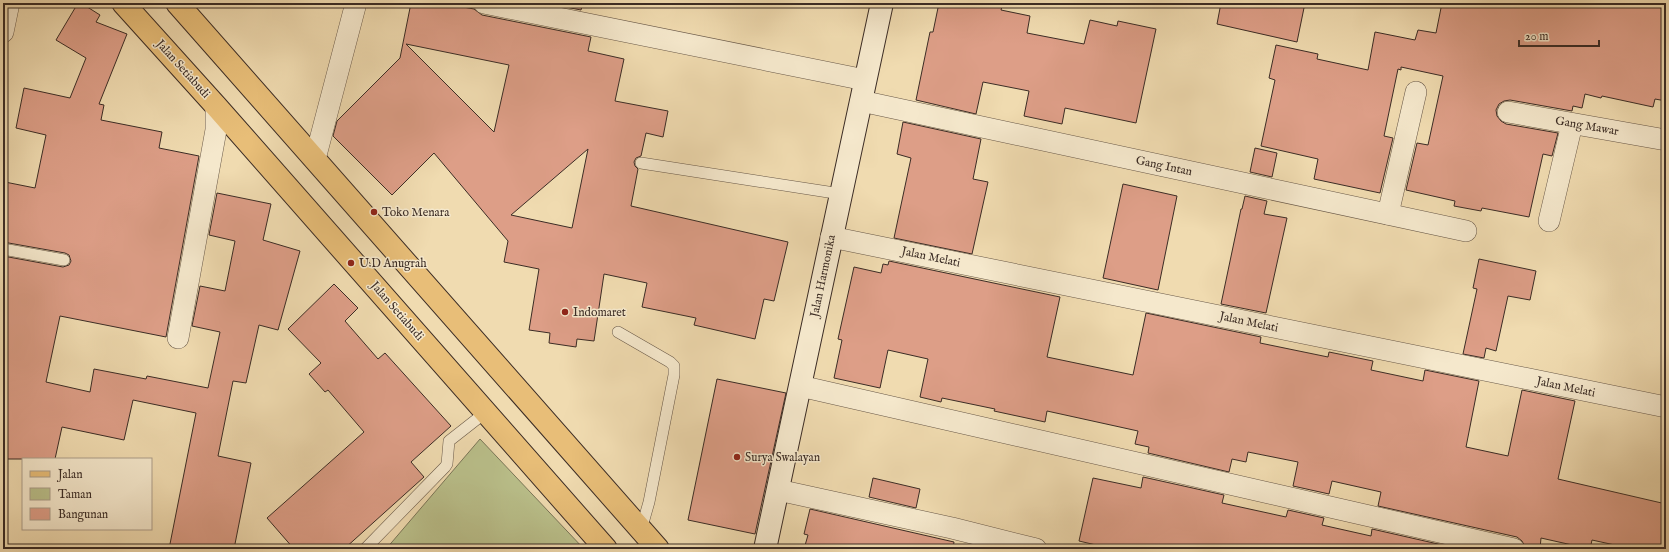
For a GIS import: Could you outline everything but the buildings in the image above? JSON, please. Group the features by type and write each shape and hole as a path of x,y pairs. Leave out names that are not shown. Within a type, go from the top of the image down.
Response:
{"main road":[{"name":"Jalan Setiabudi","path":"123,3 216,106 606,549"},
{"path":"177,3 658,549"}],"street":[{"path":"3,32 9,3"},
{"path":"315,159 356,3"},
{"path":"484,3 865,80"},
{"name":"Jalan Harmonika","path":"765,549 882,3"},
{"path":"1388,214 1416,92"},
{"name":"Gang Intan","path":"861,101 1466,231"},
{"path":"178,338 216,130 216,106"},
{"name":"Gang Mawar","path":"1508,112 1666,140"},
{"path":"1549,221 1572,124"},
{"name":"Jalan Melati","path":"832,237 1666,408"},
{"path":"800,386 1504,548"},
{"path":"778,490 952,528 1036,549"}],"lane":[{"path":"641,163 841,194"},
{"path":"3,249 64,260"},
{"path":"618,332 670,362 674,366 674,375 649,502 641,530"},
{"path":"366,549 445,467 447,464 447,446 449,441 486,412"}],"green space":[{"path":"480,439 584,549 386,549"}],"place":[{"name":"Toko Menara","path":"374,212"},
{"name":"U.D Anugrah","path":"351,263"},
{"name":"Indomaret","path":"565,312"},
{"name":"Surya Swalayan","path":"737,457"}]}
